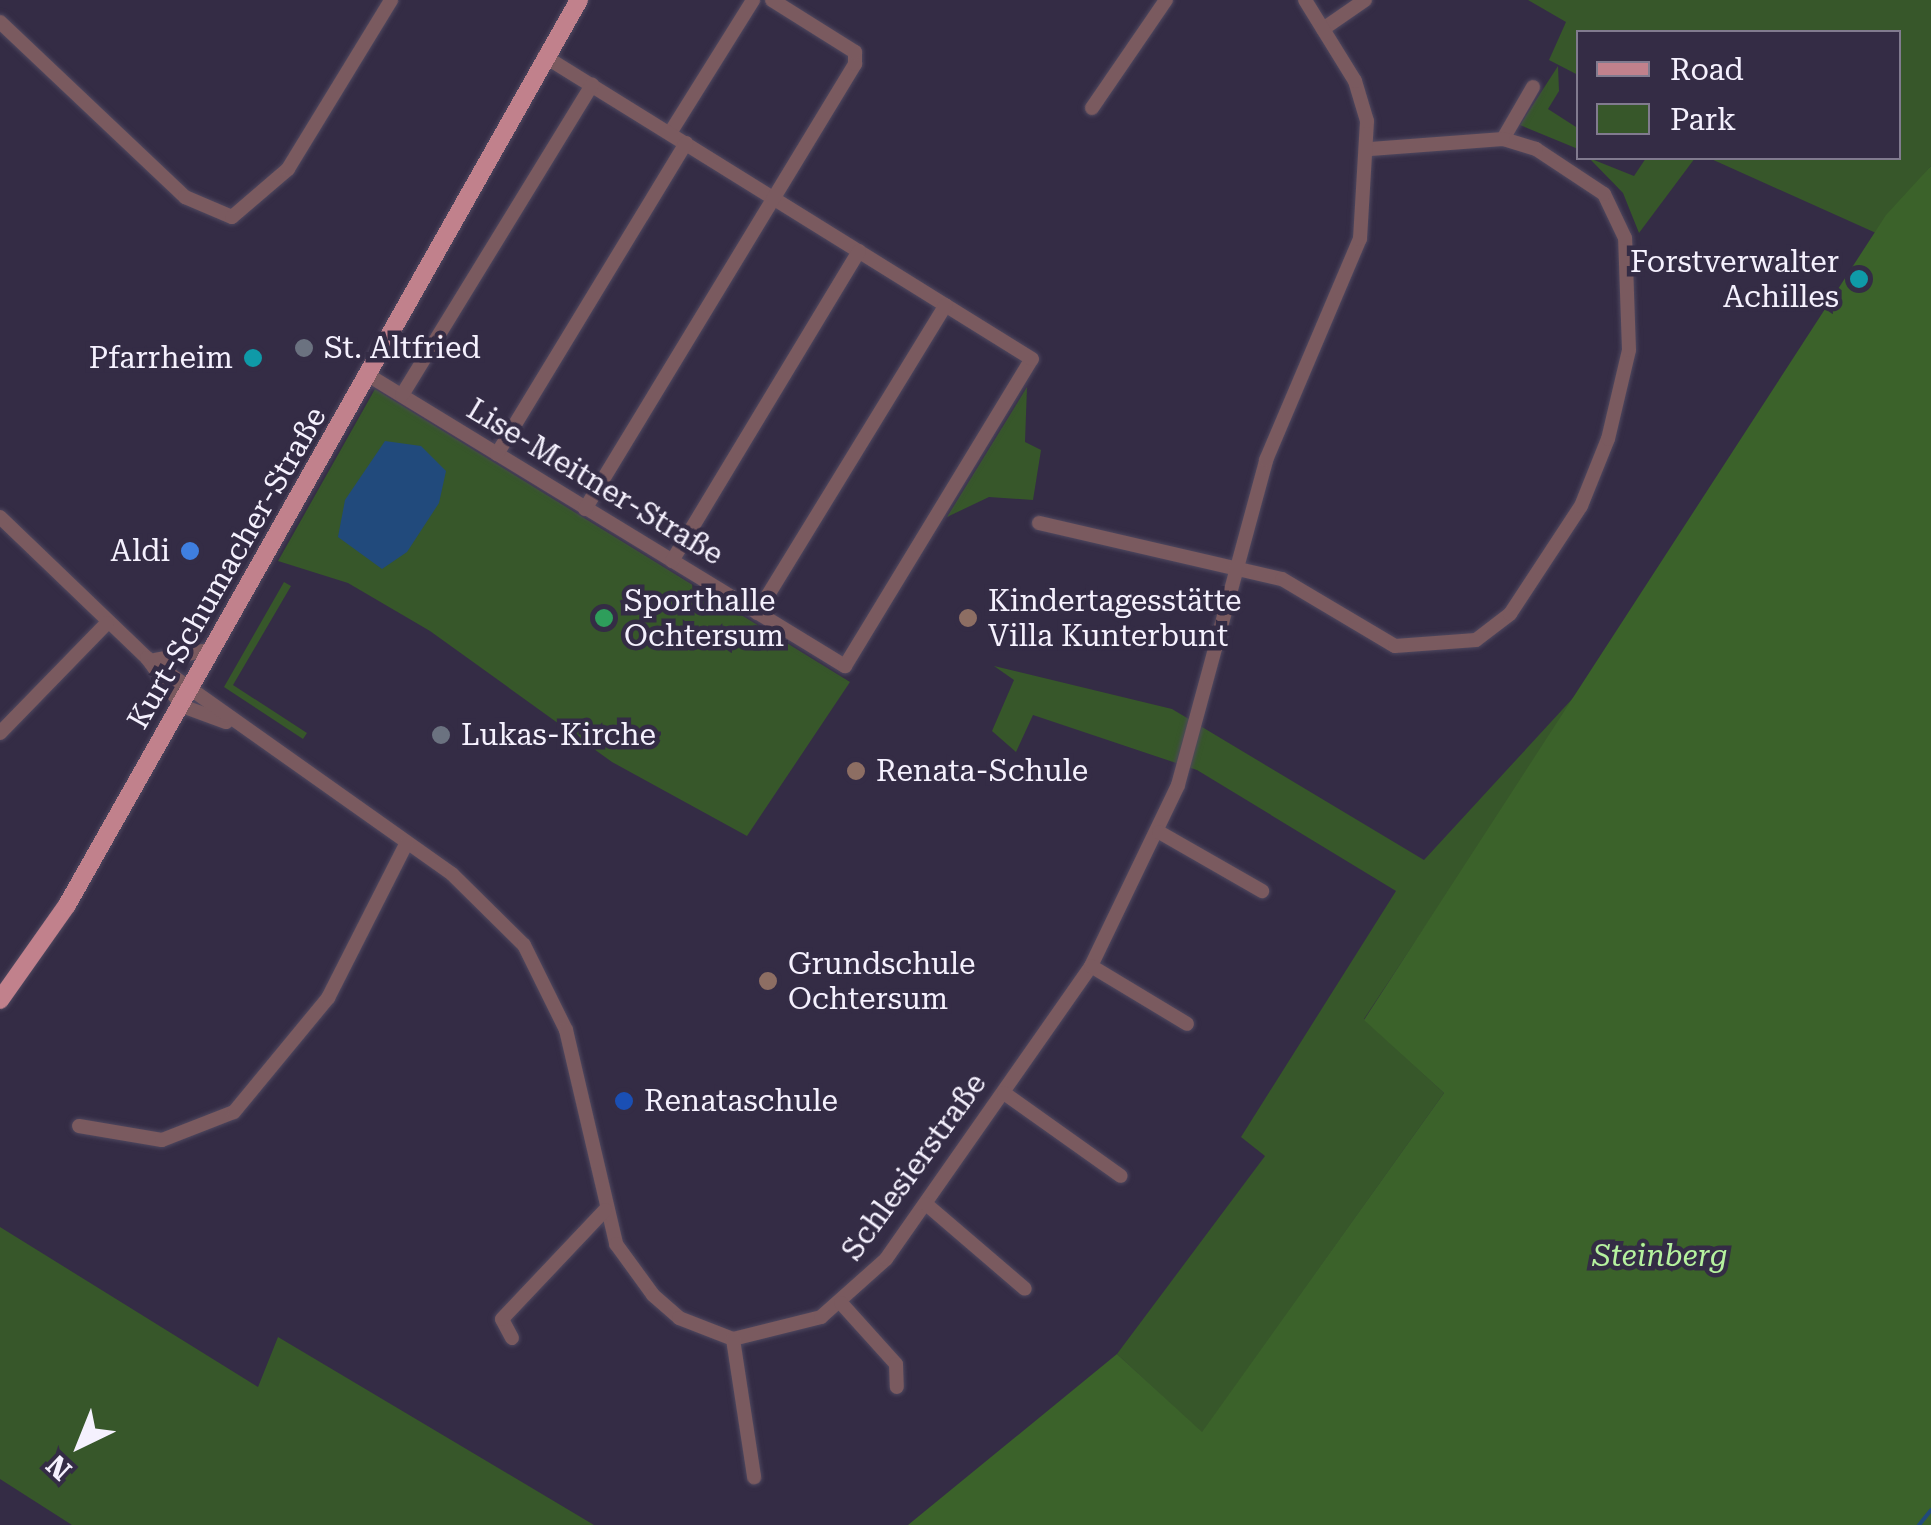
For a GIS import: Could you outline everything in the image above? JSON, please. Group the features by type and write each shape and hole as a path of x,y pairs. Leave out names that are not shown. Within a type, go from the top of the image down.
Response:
{"main road":[{"name":"Kurt-Schumacher-Straße","path":"0,1000 67,905 579,0"}],"street":[{"path":"0,22 185,198 232,218 288,169 391,0"},
{"path":"670,133 753,0"},
{"path":"585,509 773,197 855,52 772,0"},
{"path":"1092,108 1166,0"},
{"path":"1039,523 1236,566 1326,599 1395,646 1436,649 1476,640 1510,614 1581,506 1630,350 1625,238 1604,194 1568,164 1503,138 1370,149 1356,81 1304,0"},
{"path":"1323,29 1365,0"},
{"path":"544,56 946,305 757,613"},
{"path":"402,396 592,85"},
{"path":"1503,138 1533,87"},
{"path":"497,454 686,144"},
{"name":"Schlesierstraße","path":"150,659 193,685 226,722 484,900 542,974 566,1030 605,1210 635,1278 679,1318 733,1339 795,1330 841,1303 926,1204 1090,966 1159,832 1195,735 1266,460 1352,271 1370,149"},
{"path":"672,561 860,251"},
{"name":"Lise-Meitner-Straße","path":"368,375 845,666 1032,359 946,305"},
{"path":"0,517 150,659 182,706"},
{"path":"0,733 108,623"},
{"path":"150,659 213,649"},
{"name":"Schlesierstraße","path":"182,706 226,722"},
{"path":"1159,832 1262,891"},
{"path":"79,1126 162,1140 234,1112 328,998 406,844"},
{"path":"1090,966 1187,1024"},
{"path":"1004,1093 1121,1176"},
{"path":"926,1204 1025,1289"},
{"path":"512,1338 502,1319 605,1210"},
{"path":"841,1303 896,1364 897,1387"},
{"path":"733,1339 754,1477"}],"green space":[{"path":"1528,0 1931,0 1931,166 1876,233 1713,160 1901,160 1901,30 1576,30 1576,74 1549,60 1566,22"},
{"path":"1558,66 1559,91 1548,109 1576,127 1576,148 1520,125"},
{"path":"1591,160 1634,176 1645,160 1694,160 1639,233 1623,193"},
{"name":"Steinberg","path":"1931,166 1931,1525 908,1525 1117,1354 1202,1432 1444,1093 1364,1020 1886,215"},
{"path":"1027,387 1025,442 1041,450 1033,500 989,497 947,517"},
{"path":"375,389 850,682 747,836 612,762 430,631 348,583 278,561"},
{"path":"284,582 291,586 233,685 307,733 303,739 224,687"},
{"path":"994,666 1172,709 1424,860 1585,685 1364,1019 1444,1093 1202,1433 1117,1354 1265,1156 1241,1137 1396,891 1197,770 1033,715 1016,752 992,731 1014,680"},
{"path":"0,1227 258,1387 278,1337 594,1525 72,1525 0,1479"}],"water":[{"path":"385,441 421,446 446,471 439,503 407,552 382,569 338,537 345,500"}],"waterway":[{"path":"1919,1525 1931,1510"}],"place":[{"name":"Forstverwalter Achilles","path":"1859,279"},
{"name":"St. Altfried","path":"304,348"},
{"name":"Pfarrheim","path":"253,358"},
{"name":"Aldi","path":"190,551"},
{"name":"Sporthalle Ochtersum","path":"604,618"},
{"name":"Kindertagesstätte Villa Kunterbunt","path":"968,618"},
{"name":"Lukas-Kirche","path":"441,735"},
{"name":"Renata-Schule","path":"856,771"},
{"name":"Grundschule Ochtersum","path":"768,981"},
{"name":"Renataschule","path":"624,1101"}]}
